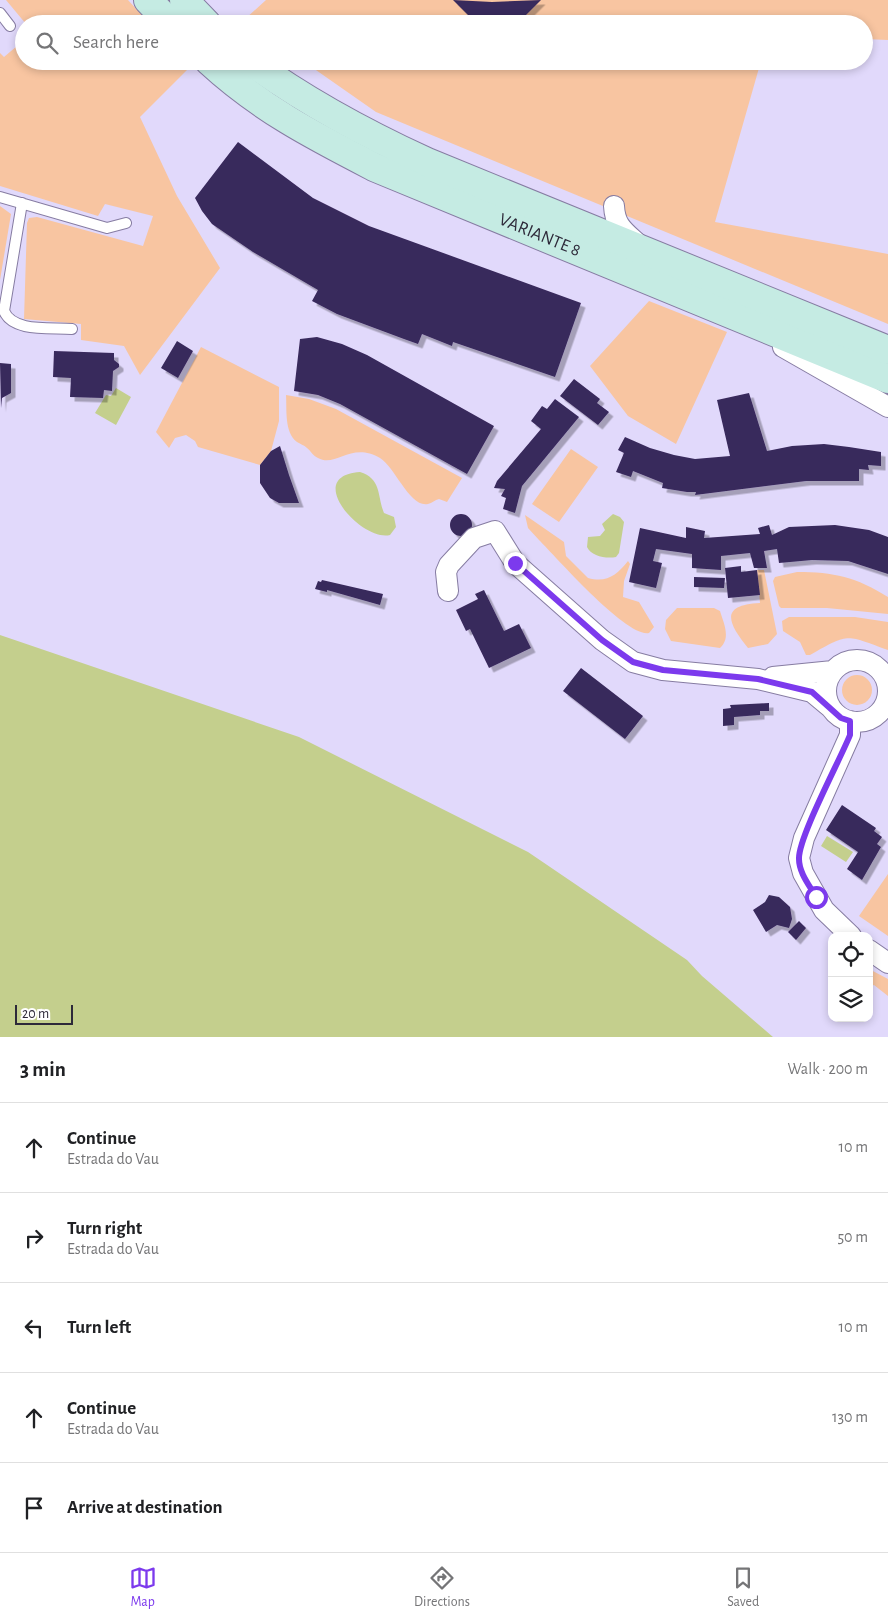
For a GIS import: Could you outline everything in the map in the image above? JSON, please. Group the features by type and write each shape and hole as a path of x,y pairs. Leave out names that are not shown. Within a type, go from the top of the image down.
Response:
{"main road":[{"path":"148,0 162,15"},
{"name":"VARIANTE 8","path":"220,70 251,96 295,126 376,168 888,379"},
{"name":"VARIANTE 8","path":"263,70 306,100 366,134 427,162 888,350"}],"street":[{"path":"714,307 888,407"},
{"path":"808,317 888,343"},
{"path":"448,591 446,572 449,565 474,538 495,531 515,563 602,640 633,662 663,670 758,679 812,692 841,718 850,721 869,720 882,709 887,701 887,685 881,668 862,661 849,661 833,671 758,679"},
{"path":"830,707 826,688 833,671"},
{"path":"847,932 824,910 803,874 799,858 804,838 850,735 850,721"},
{"path":"873,953 888,963"}],"lane":[{"path":"0,14 10,26"},
{"path":"0,197 107,228 126,223"},
{"path":"22,203 4,311 18,325 72,329"}],"shaded area":[{"path":"6,0 128,0 142,15 18,15"},
{"path":"266,0 888,0 888,40 873,39 873,15 250,15"},
{"path":"15,48 15,70 187,70 140,117 177,196 220,268 140,375 124,346 81,340 81,324 24,319 27,223 29,218 37,217 143,246 153,216 105,204 98,216 0,186 0,53 4,57"},
{"path":"316,70 758,70 715,222 888,254 888,324 376,112"},
{"path":"0,206 11,214 0,280"},
{"path":"649,301 727,332 676,444 628,416 590,366"},
{"path":"201,347 279,387 279,421 271,451 260,465 198,447 195,441 186,435 175,438 169,448 156,432"},
{"path":"116,388 131,397 116,425 95,413 106,395 111,396"},
{"path":"286,395 309,399 336,409 462,478 447,502 439,499 428,504 421,504 409,494 386,463 380,458 361,452 331,460 318,458 293,438 287,420"},
{"path":"571,449 598,467 559,522 532,504"},
{"path":"360,472 372,479 378,489 384,513 394,517 396,527 390,535 378,534 365,529 343,508 337,496 336,485 343,476"},
{"path":"613,514 620,517 624,522 619,553 616,557 612,558 595,555 587,547 588,537 600,536 605,530 602,524"},
{"path":"525,515 564,542 566,556 588,578 606,579 611,577 628,561 630,564 624,581 623,597 639,602 654,627 649,633 639,631 625,623 592,595 528,528"},
{"path":"757,570 764,570 777,634 768,644 748,648 736,631 731,617 738,607 760,603"},
{"path":"797,572 822,573 855,580 888,597 888,614 827,608 781,608 773,581 775,577"},
{"path":"677,608 714,608 720,611 726,635 720,648 671,641 665,629 666,620"},
{"path":"789,617 855,617 888,622 888,650 864,641 848,638 833,642 810,655 806,655 800,642 783,631 782,621"},
{"path":"0,635 299,737 528,852 687,960 702,976 773,1037 0,1037"},
{"path":"857,675 863,676 871,684 871,696 863,704 857,705 851,704 843,696 842,690 843,684 851,676"},
{"path":"827,836 853,852 846,862 821,846"},
{"path":"888,874 888,936 859,916"},
{"path":"873,971 888,979 888,996 874,985"}],"building":[{"path":"453,0 492,2 541,0 526,15 468,15"},
{"path":"238,142 313,198 369,226 581,303 555,377 453,342 452,346 422,334 418,344 337,314 312,301 318,290 253,252 212,224 195,198"},
{"path":"317,337 342,344 367,355 494,426 467,474 340,404 318,395 294,391 300,339"},
{"path":"177,341 193,351 178,378 161,368"},
{"path":"54,351 114,353 114,360 119,364 119,367 113,371 112,391 104,390 103,398 70,397 71,378 53,377"},
{"path":"0,363 11,364 11,393 2,398 1,408"},
{"path":"574,379 600,399 597,403 609,412 598,425 560,396"},
{"path":"749,393 767,451 792,446 824,444 849,447 881,452 881,466 868,465 869,470 859,469 859,481 806,481 695,495 696,492 662,488 663,483 633,471 631,477 616,472 624,453 618,450 625,437 650,448 695,459 730,456 717,400"},
{"path":"555,399 579,417 522,486 515,513 503,509 506,498 501,496 505,489 494,488 497,481 541,429 531,421 542,406 547,409"},
{"path":"280,446 299,503 279,503 270,498 260,483 260,465 271,451"},
{"path":"461,514 469,517 472,525 469,533 461,536 453,533 450,525 453,517"},
{"path":"769,525 772,535 789,527 835,525 869,530 888,537 888,574 848,561 812,560 779,563 777,549 764,551 767,568 754,568 750,553 721,556 721,570 692,568 692,554 656,549 653,561 662,563 656,588 629,582 640,528 686,538 686,527 705,531 704,538 760,534 758,528"},
{"path":"741,566 741,572 757,570 760,595 728,598 725,568"},
{"path":"694,577 725,578 724,588 694,587"},
{"path":"322,580 383,594 380,605 327,590 327,592 315,589 318,581 321,582"},
{"path":"484,590 504,631 519,624 531,648 489,668 470,629 466,631 456,610 478,599 475,594"},
{"path":"581,668 643,716 625,739 563,691"},
{"path":"769,703 769,711 760,711 760,715 734,717 734,725 723,726 723,709 731,708 730,705"},
{"path":"842,805 876,828 874,831 882,837 877,844 881,847 862,880 847,869 858,852 826,830"},
{"path":"769,895 779,897 790,907 792,919 789,928 777,925 766,932 753,910 765,902"},
{"path":"799,921 806,928 796,940 788,932"}],"route":[{"path":"515,563 558,603 615,651 633,662 663,670 758,679 812,692 841,718 850,721 850,735 804,838 799,858 803,874 816,897"}]}
